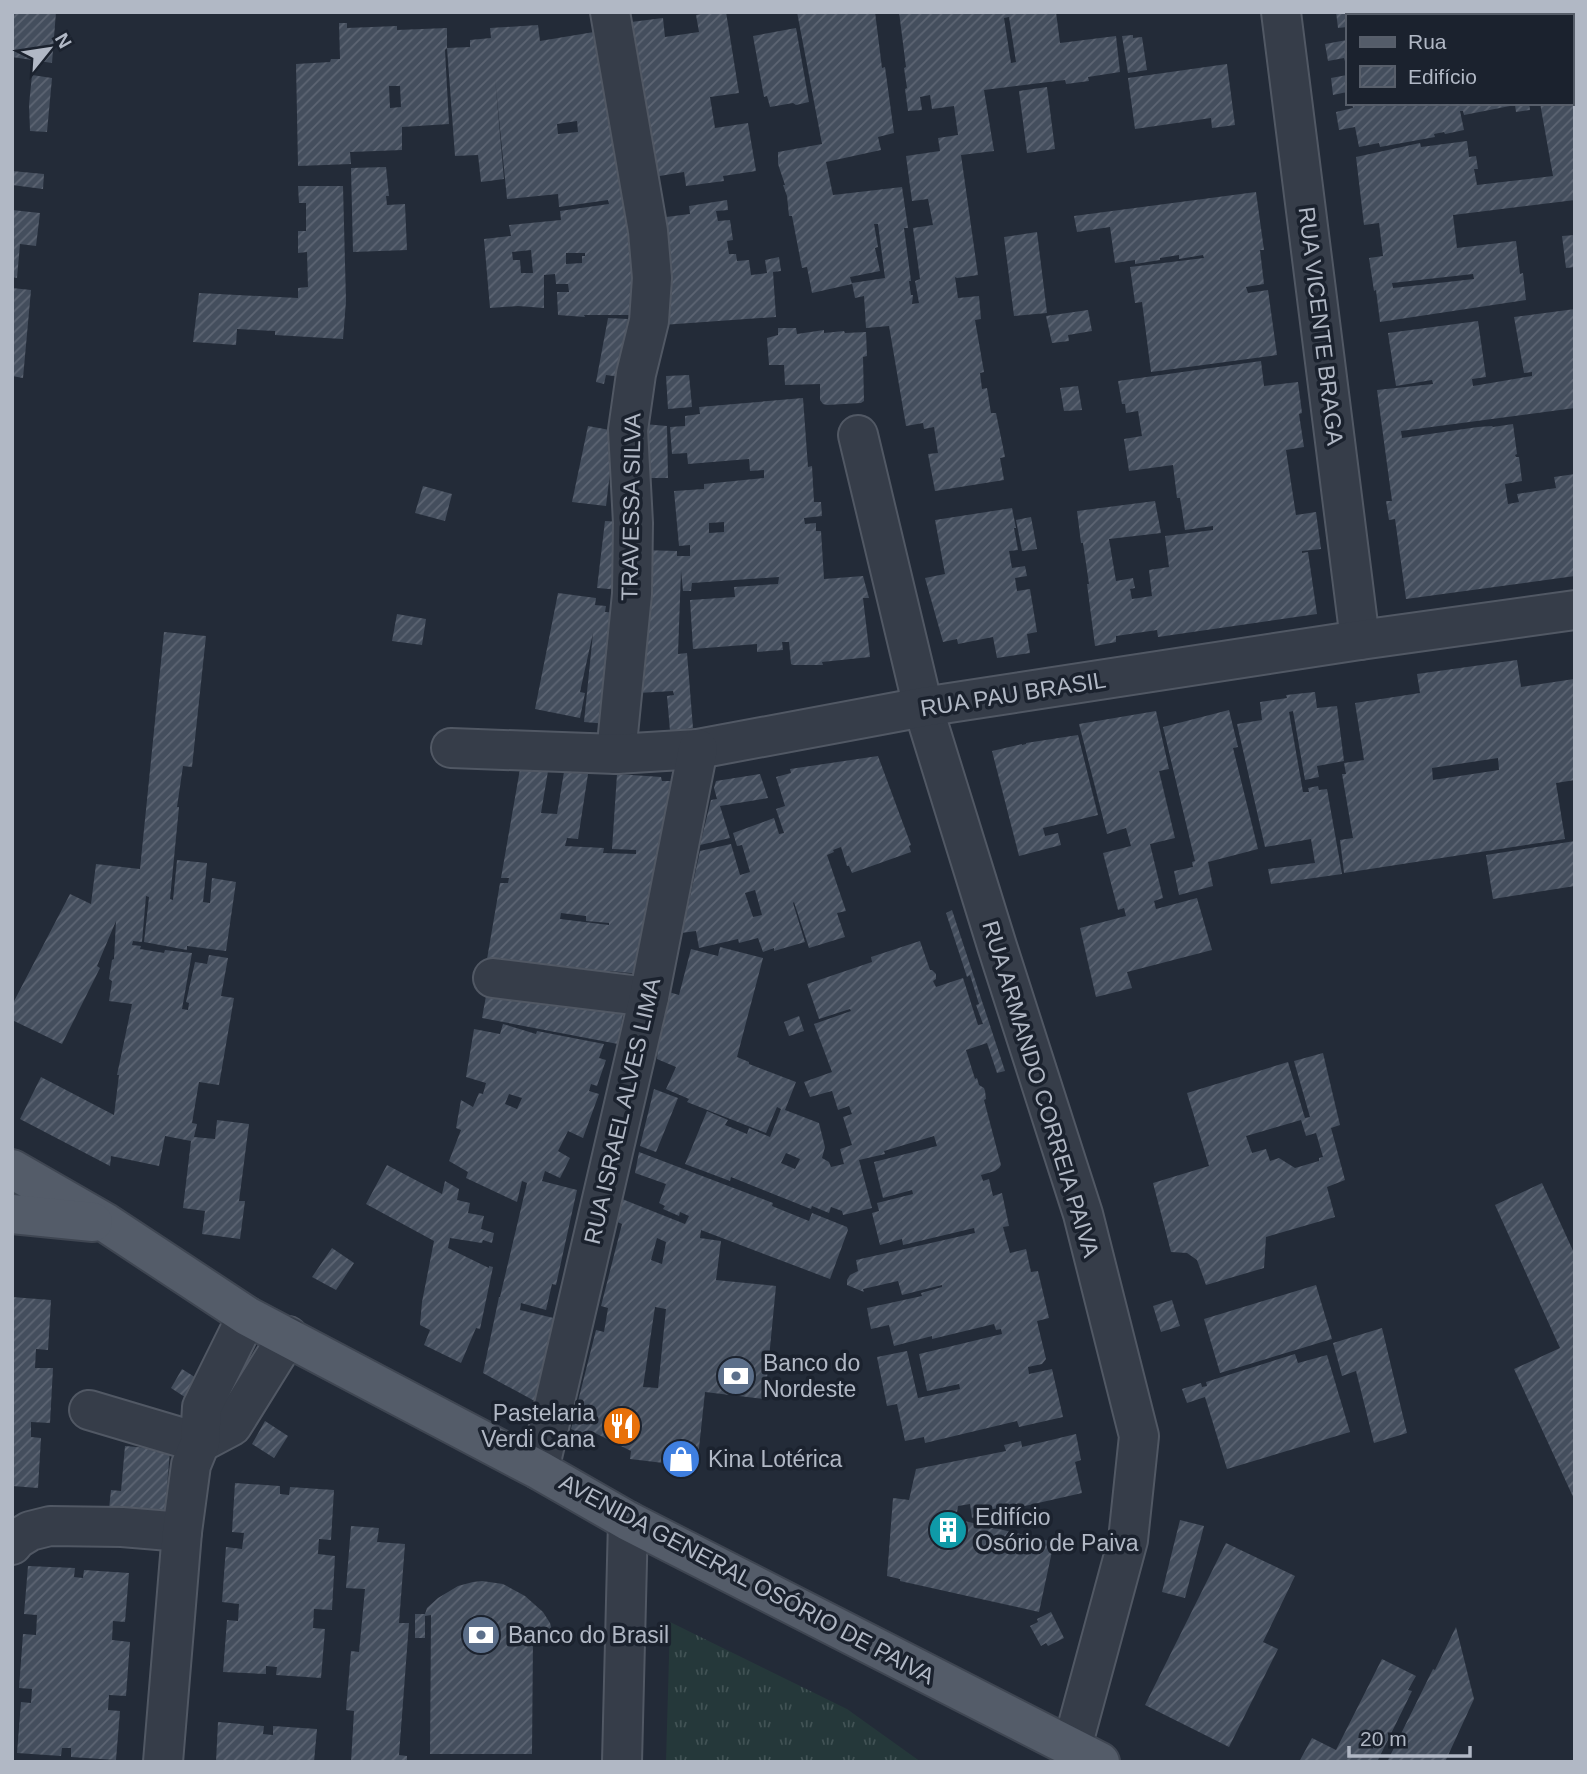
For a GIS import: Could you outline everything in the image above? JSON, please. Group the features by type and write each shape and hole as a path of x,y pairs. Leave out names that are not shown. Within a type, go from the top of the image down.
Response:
{"main road":[{"name":"AVENIDA GENERAL OSÓRIO DE PAIVA","path":"12,1169 106,1223 247,1316 539,1470 628,1521 1086,1755"},
{"name":"AVENIDA GENERAL OSÓRIO DE PAIVA","path":"12,1214 106,1223"}],"street":[{"name":"TRAVESSA SILVA","path":"610,12 648,231 652,278 649,321 636,374 628,430 633,523 632,594 616,754"},
{"name":"RUA VICENTE BRAGA","path":"1281,12 1360,640"},
{"name":"RUA ARMANDO CORREIA PAIVA","path":"858,435 923,707 1083,1214 1139,1436 1129,1540 1086,1755"},
{"name":"RUA PAU BRASIL","path":"451,748 616,754 698,749 923,707 1575,610"},
{"name":"RUA ISRAEL ALVES LIMA","path":"539,1470 649,997 698,749"},
{"path":"493,978 649,997"},
{"path":"163,1762 182,1532 191,1465 200,1443 202,1407 247,1316"},
{"path":"89,1410 200,1443 232,1426 288,1336"},
{"path":"622,1762 628,1521"},
{"path":"12,1545 30,1531 50,1525 182,1532"}],"green space":[{"path":"670,1622 847,1709 921,1762 666,1762"}],"building":[{"path":"12,12 56,12 52,63 12,57"},
{"path":"726,12 739,93 710,97 715,128 748,123 756,171 723,176 724,181 686,186 684,172 641,179 615,24 663,18 665,37 699,32 696,15"},
{"path":"797,12 875,12 894,133 878,137 881,150 826,162 833,195 902,187 908,228 904,228 912,304 919,303 915,281 920,279 913,228 933,225 928,199 912,201 906,156 940,151 938,138 958,135 954,106 932,109 930,95 920,97 922,110 908,111 899,12 1056,12 1060,43 1116,36 1120,72 1088,77 1089,81 1066,84 1065,80 984,90 994,151 961,155 978,275 955,277 958,298 979,296 981,319 975,320 984,372 980,373 982,389 987,388 991,413 996,413 1005,457 1000,458 1004,480 935,491 928,454 938,453 934,427 924,429 923,423 906,426 889,326 866,328 864,296 855,298 852,283 885,278 878,224 874,224 878,247 875,248 880,271 850,277 852,284 812,293 807,267 802,268 792,216 789,216 778,152 822,144","holes":["1009,17 1016,62 1011,63 1004,18"]},
{"path":"1336,12 1400,14 1346,14 1346,27 1338,28"},
{"path":"1493,12 1561,12 1561,14 1487,14"},
{"path":"339,23 347,23 347,28 447,28 445,50 449,124 402,127 402,150 350,152 351,164 298,166 296,64 340,59","holes":["389,86 400,86 401,107 390,108"]},
{"path":"538,25 540,41 606,30 645,315 558,315 557,292 569,292 568,284 556,284 555,274 544,275 544,308 490,308 484,239 511,236 509,225 561,220 560,211 609,204 608,200 559,207 558,194 507,199 495,78 504,179 481,182 478,155 455,156 447,48 470,47 470,40 491,38 490,28","holes":["577,121 578,132 558,134 557,124","531,250 533,273 521,273 520,260 513,260 512,252","566,253 585,253 582,263 566,264"]},
{"path":"796,28 809,102 770,107 767,96 764,97 753,36"},
{"path":"1133,35 1133,38 1142,37 1147,70 1128,73 1122,36"},
{"path":"1346,40 1346,65 1344,58 1328,61 1325,44"},
{"path":"1227,64 1235,125 1212,128 1211,118 1135,129 1128,78"},
{"path":"32,75 52,78 47,132 30,131"},
{"path":"1346,75 1346,92 1333,95 1331,78"},
{"path":"1047,87 1055,149 1027,153 1019,91"},
{"path":"1575,103 1575,200 1453,215 1457,248 1516,241 1526,300 1380,322 1369,258 1383,256 1379,223 1364,225 1356,157 1420,143 1421,147 1467,141 1469,157 1476,156 1478,169 1474,169 1477,185 1553,176 1540,105","holes":["1473,274 1474,279 1393,288 1392,283"]},
{"path":"1352,105 1515,105 1464,115 1463,111 1460,111 1464,130 1380,147 1379,143 1359,147 1355,127 1339,130 1336,112 1353,108"},
{"path":"1515,105 1529,105 1530,110 1516,112"},
{"path":"386,167 389,196 386,196 387,205 405,204 407,250 353,252 351,168"},
{"path":"12,171 44,174 43,189 12,185"},
{"path":"298,186 343,186 346,301 343,339 275,335 275,331 237,329 236,345 193,342 199,293 298,298 298,288 308,287 307,252 298,253 298,231 306,231 306,203 299,203"},
{"path":"1256,192 1264,250 1260,250 1264,284 1246,287 1248,293 1268,290 1277,355 1151,372 1142,302 1135,303 1130,267 1204,258 1203,255 1179,259 1179,255 1135,264 1135,260 1115,263 1110,227 1077,232 1074,216"},
{"path":"727,200 728,210 716,211 718,221 730,220 733,240 727,241 729,254 736,254 737,261 749,260 751,275 767,273 765,260 779,257 781,271 773,272 776,317 662,325 650,219 690,214 689,206"},
{"path":"12,210 40,213 36,246 20,244 17,278 12,277"},
{"path":"1037,232 1047,313 1014,316 1004,237"},
{"path":"1575,235 1575,267 1566,268 1562,236"},
{"path":"12,288 31,290 23,378 12,376"},
{"path":"1575,309 1575,408 1401,431 1402,438 1513,424 1515,455 1519,457 1522,481 1505,484 1508,504 1519,502 1517,494 1556,488 1554,477 1575,474 1575,576 1406,599 1395,519 1389,520 1386,501 1392,501 1377,390 1433,384 1432,380 1396,386 1388,333 1478,321 1486,377 1472,379 1473,386 1532,376 1532,372 1524,373 1514,317"},
{"path":"1088,310 1092,331 1068,335 1069,341 1052,343 1046,316"},
{"path":"608,318 628,319 621,377 606,375 604,384 596,382"},
{"path":"778,328 796,328 797,334 824,330 824,333 866,332 867,356 863,357 864,401 827,405 820,400 820,384 785,385 784,365 769,365 767,338 778,335"},
{"path":"1261,361 1264,386 1298,382 1304,447 1286,450 1296,515 1316,512 1321,549 1302,553 1308,552 1317,614 1158,637 1157,630 1116,636 1116,642 1095,646 1089,584 1077,511 1155,501 1161,533 1109,539 1116,581 1133,578 1135,588 1130,589 1132,599 1152,596 1149,570 1169,567 1165,536 1213,530 1213,526 1185,530 1173,465 1129,471 1124,439 1142,436 1138,411 1126,413 1118,381"},
{"path":"689,375 692,407 668,409 666,376"},
{"path":"1078,386 1082,410 1064,411 1060,388"},
{"path":"803,398 808,467 812,466 814,502 821,502 822,516 804,518 805,524 816,523 816,531 821,531 824,579 863,576 869,598 863,598 870,657 822,662 823,665 793,665 789,642 782,642 783,650 757,652 757,644 693,649 690,600 735,597 734,587 778,584 779,577 692,583 691,591 683,591 681,571 678,654 687,653 693,728 670,731 667,696 674,695 673,691 638,693 641,550 677,551 677,556 690,556 690,545 679,546 674,491 704,489 704,484 764,478 764,470 750,471 749,459 688,464 687,453 672,454 670,427 685,426 685,416 700,414 699,407","holes":["724,522 724,532 709,533 709,523"]},
{"path":"644,424 667,426 668,478 643,478"},
{"path":"588,426 615,431 606,506 572,502"},
{"path":"423,486 452,494 445,521 415,513"},
{"path":"1012,508 1018,550 1009,551 1012,568 1025,566 1027,576 1015,578 1017,591 1030,589 1037,632 1027,634 1030,653 997,658 993,637 958,644 957,639 943,642 925,578 945,574 935,520"},
{"path":"1031,517 1037,549 1022,551 1016,520"},
{"path":"605,521 626,522 622,590 597,588"},
{"path":"558,593 596,598 595,605 606,606 605,612 621,613 608,724 584,722 593,633 580,692 585,693 580,718 535,709"},
{"path":"397,614 426,619 422,645 392,641"},
{"path":"164,632 206,636 192,767 183,766 177,807 170,899 173,900 177,860 207,863 203,902 210,903 212,878 236,882 226,951 187,946 187,950 144,942 149,897 146,896 142,942 133,941 132,945 164,953 165,950 192,953 182,1009 188,1010 189,1003 186,1002 195,962 207,964 209,955 228,958 221,996 234,998 219,1085 199,1082 192,1123 197,1124 194,1137 215,1139 217,1120 249,1124 239,1201 245,1201 240,1239 202,1234 205,1211 183,1208 191,1141 165,1136 159,1166 111,1156 110,1166 20,1119 41,1077 114,1115 117,1075 132,1004 109,1001 116,921 97,966 100,968 62,1044 12,1020 12,1005 70,894 91,904 96,864 140,869"},
{"path":"1517,660 1521,687 1575,680 1575,780 1556,783 1565,839 1344,873 1340,840 1353,838 1342,774 1346,774 1344,763 1364,760 1355,703 1420,693 1417,674","holes":["1498,758 1499,770 1433,780 1432,768"]},
{"path":"1315,692 1317,708 1337,706 1344,761 1317,766 1319,777 1305,780 1293,711 1289,712 1303,792 1309,792 1308,788 1318,786 1319,790 1327,789 1342,874 1271,884 1268,869 1315,863 1311,839 1265,847 1237,724 1262,720 1260,702 1287,698 1286,695"},
{"path":"1229,710 1238,747 1233,748 1258,849 1208,862 1213,886 1179,895 1174,871 1193,867 1192,862 1195,861 1163,727"},
{"path":"1156,711 1169,769 1159,771 1175,838 1150,844 1163,898 1154,901 1156,909 1197,898 1212,950 1127,972 1132,988 1096,997 1080,928 1126,916 1124,908 1118,910 1103,853 1131,846 1126,828 1107,834 1079,724"},
{"path":"1078,735 1098,815 1043,828 1045,836 1058,833 1061,845 1019,856 992,751"},
{"path":"878,756 911,845 911,852 852,873 841,847 827,855 846,911 837,913 845,937 809,948 794,902 805,942 763,952 758,938 739,943 738,939 699,948 696,931 681,933 684,906 688,906 700,851 731,844 740,875 750,872 742,845 737,846 733,833 774,818 779,834 784,833 776,809 785,806 776,777 791,773 790,769","holes":["755,890 762,915 753,917 745,893"]},
{"path":"520,769 548,771 541,813 557,814 564,772 588,774 578,839 567,838 565,846 604,848 603,853 636,854 636,850 612,849 617,774 661,777 662,781 672,781 667,852 651,911 645,911 640,974 610,971 607,987 486,965 500,883 508,883 509,878 501,878","holes":["561,913 586,916 586,921 609,925 560,919"]},
{"path":"760,774 768,798 720,806 730,838 700,845 711,800 717,799 714,788 716,781"},
{"path":"1575,841 1575,886 1493,899 1486,855"},
{"path":"952,910 1005,1071 997,1073 987,1043 966,1050 975,1079 977,1078 985,1091 984,1100 1001,1165 995,1171 981,1175 983,1181 989,1179 993,1196 1002,1193 1009,1226 1003,1227 1010,1253 1026,1249 1031,1272 1038,1271 1049,1318 1037,1321 1046,1359 1042,1364 1028,1367 1029,1374 1052,1369 1063,1417 1019,1427 1017,1421 925,1443 924,1437 905,1441 897,1404 887,1406 877,1357 907,1351 918,1398 960,1389 959,1384 927,1391 919,1354 1002,1334 1001,1329 996,1330 994,1324 894,1346 889,1325 871,1329 867,1308 922,1296 921,1293 942,1285 902,1295 898,1281 863,1289 864,1292 847,1285 847,1280 858,1271 856,1260 975,1233 974,1228 903,1245 902,1239 880,1245 872,1213 879,1211 877,1203 913,1194 912,1190 883,1198 874,1162 937,1146 934,1136 884,1151 885,1154 859,1160 872,1208 843,1215 842,1211 831,1207 829,1213 812,1206 811,1209 731,1177 730,1181 685,1164 707,1111 728,1120 725,1125 747,1134 749,1128 770,1137 781,1109 777,1107 766,1133 687,1102 689,1099 666,1089 676,1067 657,1059 660,1027 669,992 679,995 691,949 718,956 720,947 763,958 737,1057 796,1082 785,1110 819,1123 825,1147 822,1158 829,1162 831,1167 844,1164 840,1149 852,1145 843,1117 852,1114 849,1106 838,1110 832,1091 810,1097 804,1082 832,1072 814,1024 851,1011 850,1009 819,1019 807,984 872,962 871,957 920,941 930,970 936,974 933,981 936,987 963,978 978,1025 983,1024 970,975 967,977 946,913","holes":["786,1153 800,1159 795,1169 781,1163"]},
{"path":"488,985 624,1008 618,1044 482,1018"},
{"path":"799,1016 804,1031 789,1036 784,1022"},
{"path":"503,1024 536,1034 537,1031 604,1044 599,1058 606,1060 597,1086 591,1084 589,1091 599,1094 583,1138 568,1131 558,1151 570,1158 560,1178 545,1171 542,1181 577,1190 556,1285 552,1284 546,1310 521,1303 520,1310 562,1320 542,1405 483,1373 527,1183 522,1181 517,1202 466,1178 468,1172 449,1161 461,1130 456,1128 461,1100 473,1107 479,1093 483,1094 486,1083 466,1077 474,1029 500,1034","holes":["509,1094 522,1098 517,1109 505,1104"]},
{"path":"1323,1053 1340,1125 1331,1128 1345,1180 1327,1187 1335,1217 1266,1237 1264,1268 1206,1285 1197,1260 1187,1253 1171,1252 1153,1183 1209,1166 1187,1093 1288,1062 1305,1118 1310,1117 1294,1061","holes":["1301,1120 1306,1136 1316,1133 1323,1157 1319,1158 1319,1161 1295,1168 1279,1158 1270,1161 1266,1149 1252,1153 1246,1136"]},
{"path":"654,1089 678,1098 656,1152 640,1146"},
{"path":"639,1152 773,1203 772,1206 809,1221 812,1213 847,1227 848,1230 830,1279 701,1230 700,1238 721,1241 716,1280 776,1286 765,1399 705,1392 697,1467 630,1459 631,1451 593,1432 591,1438 571,1429 596,1330 604,1332 608,1308 601,1306 622,1224 615,1221 622,1199 685,1224 689,1216 680,1212 679,1216 663,1209 665,1206 659,1203 666,1184 635,1173","holes":["657,1238 666,1242 662,1264 651,1260","655,1307 666,1309 658,1388 643,1387"]},
{"path":"387,1165 442,1194 445,1181 459,1189 457,1200 470,1203 468,1213 484,1216 481,1229 494,1233 492,1243 450,1238 448,1248 489,1268 493,1267 480,1329 476,1328 461,1363 424,1345 430,1330 420,1325 422,1302 434,1241 366,1204"},
{"path":"1542,1183 1575,1255 1575,1501 1514,1369 1560,1348 1495,1205"},
{"path":"332,1248 354,1263 336,1290 312,1277"},
{"path":"1316,1285 1332,1339 1220,1373 1204,1319"},
{"path":"12,1297 51,1300 48,1350 36,1349 35,1368 53,1368 50,1423 31,1422 31,1437 41,1438 38,1488 12,1486"},
{"path":"1172,1300 1180,1326 1161,1332 1153,1306"},
{"path":"1382,1328 1407,1433 1374,1443 1356,1371 1342,1376 1333,1343"},
{"path":"1295,1354 1298,1363 1327,1355 1350,1432 1227,1469 1205,1397 1187,1403 1182,1389 1201,1383 1202,1387 1207,1386 1206,1382"},
{"path":"182,1369 209,1386 197,1405 171,1388"},
{"path":"265,1421 288,1436 274,1458 252,1444"},
{"name":"Edifício Osório de Paiva","path":"1076,1434 1081,1460 1075,1462 1082,1493 972,1518 970,1504 958,1506 956,1519 1054,1542 1039,1612 887,1576 893,1498 909,1500 916,1469 1006,1451 1004,1445 1021,1441 1022,1447"},
{"path":"125,1446 170,1450 165,1513 109,1509 111,1490 121,1491"},
{"path":"235,1483 280,1486 280,1494 289,1495 290,1487 334,1490 331,1540 319,1539 318,1554 335,1556 332,1610 314,1609 313,1628 325,1629 321,1678 276,1675 277,1667 266,1666 266,1674 223,1672 227,1620 238,1621 239,1604 222,1602 226,1547 242,1549 244,1533 232,1532"},
{"path":"1180,1520 1204,1526 1185,1598 1162,1592"},
{"path":"351,1526 379,1528 377,1542 405,1544 399,1623 409,1623 399,1755 407,1756 407,1762 351,1762 354,1711 346,1710 351,1651 359,1652 365,1589 346,1588"},
{"path":"1226,1543 1295,1576 1263,1642 1278,1649 1229,1747 1145,1705"},
{"path":"28,1566 75,1568 74,1577 83,1578 84,1570 129,1573 125,1622 113,1621 112,1640 130,1642 126,1696 109,1695 108,1710 120,1711 116,1760 71,1757 71,1748 62,1748 61,1756 17,1753 21,1702 31,1703 32,1689 19,1688 23,1634 36,1635 37,1615 24,1614"},
{"path":"482,1581 503,1584 525,1596 543,1612 550,1623 554,1637 533,1636 532,1754 430,1754 431,1615 425,1616 425,1638 415,1638 415,1614 425,1614 427,1608 438,1598 458,1586"},
{"path":"1051,1612 1064,1638 1048,1646 1046,1643 1041,1646 1030,1626"},
{"path":"1456,1627 1474,1699 1445,1762 1387,1762 1433,1669 1435,1670"},
{"path":"1382,1659 1416,1676 1408,1690 1412,1691 1377,1762 1299,1762 1312,1738 1336,1750"},
{"path":"218,1722 264,1726 263,1734 273,1735 273,1726 317,1729 314,1762 216,1762"}],"place":[{"name":"Banco do Nordeste","path":"736,1376"},
{"name":"Pastelaria Verdi Cana","path":"622,1426"},
{"name":"Kina Lotérica","path":"681,1459"},
{"name":"Edifício Osório de Paiva","path":"948,1530"},
{"name":"Banco do Brasil","path":"481,1635"}]}
